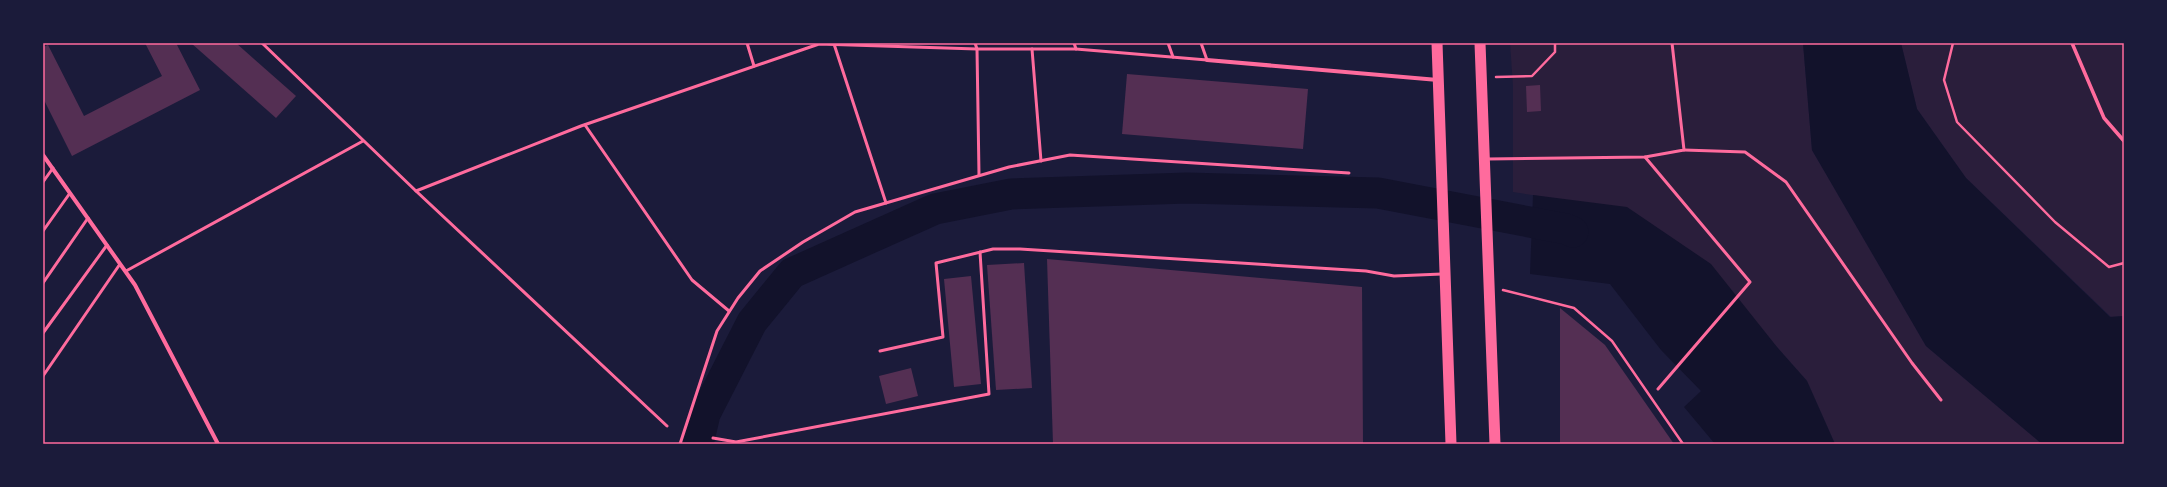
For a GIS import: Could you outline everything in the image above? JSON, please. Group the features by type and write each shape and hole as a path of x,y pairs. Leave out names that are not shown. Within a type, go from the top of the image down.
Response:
{"highway":[{"path":"1437,43 1443,256 1451,444"},
{"path":"1480,43 1495,444"}],"street":[{"path":"2072,43 2104,118 2124,141"},
{"path":"1207,60 1438,80"},
{"path":"43,155 135,285 218,444"}],"lane":[{"path":"262,43 363,141 667,426"},
{"path":"748,43 754,66"},
{"path":"416,191 585,125 819,43 978,49 1076,49 1207,60 1201,43"},
{"path":"976,43 978,49 979,175"},
{"path":"1074,43 1076,49"},
{"path":"1168,43 1173,57"},
{"path":"1672,43 1684,150"},
{"path":"834,44 886,203"},
{"path":"1032,49 1041,161"},
{"path":"585,125 692,280 729,311"},
{"path":"126,271 363,141"},
{"path":"1485,159 1645,157 1684,150 1745,152 1786,182 1912,363 1941,400"},
{"path":"680,444 717,331 729,311 760,272 803,242 855,212 1009,167 1070,155 1349,173"},
{"path":"1645,157 1750,282 1658,389"},
{"path":"43,182 53,168"},
{"path":"43,231 70,193"},
{"path":"43,282 88,218"},
{"path":"43,333 107,245"},
{"path":"880,351 943,338 936,263 980,252 1020,249 1366,271 1394,276 1444,274"},
{"path":"713,438 736,443 989,394 980,252"},
{"path":"43,376 120,264"}],"path":[{"path":"1496,77 1532,76 1555,52 1555,43"},
{"path":"1953,43 1944,80 1958,122 2055,222 2109,267 2124,262"},
{"path":"1489,286 1574,308 1612,341 1683,444"}],"shaded area":[{"path":"1510,43 1803,43 1812,150 1926,346 2042,444 1835,444 1807,381 1777,347 1551,198 1513,192 1513,86"},
{"path":"1803,43 1901,43 1917,109 1966,178 2110,317 2124,316 2124,444 2042,444 1926,346 1812,150"},
{"path":"1901,43 2124,43 2124,316 2111,317 1966,178 1917,109"},
{"path":"1533,195 1627,207 1711,264 1777,347 1807,381 1835,444 1715,444 1684,407 1701,391 1661,350 1610,284 1530,274"}],"building":[{"path":"145,43 176,43 200,90 72,156 43,98 43,47 48,45 84,116 162,76"},
{"path":"191,43 236,43 296,96 276,118"},
{"path":"1127,74 1308,89 1303,149 1122,134"},
{"path":"1540,85 1541,111 1527,112 1526,86"},
{"path":"1047,259 1362,287 1363,444 1053,444"},
{"path":"1024,263 1032,388 996,390 987,265"},
{"path":"971,276 981,384 954,387 944,279"},
{"path":"1560,308 1605,345 1674,444 1560,444"},
{"path":"911,368 918,396 886,404 879,376"}],"waterway":[{"path":"698,444 705,414 752,322 792,273 935,209 1011,194 1187,188 1378,193 1566,229 1573,232"}]}
